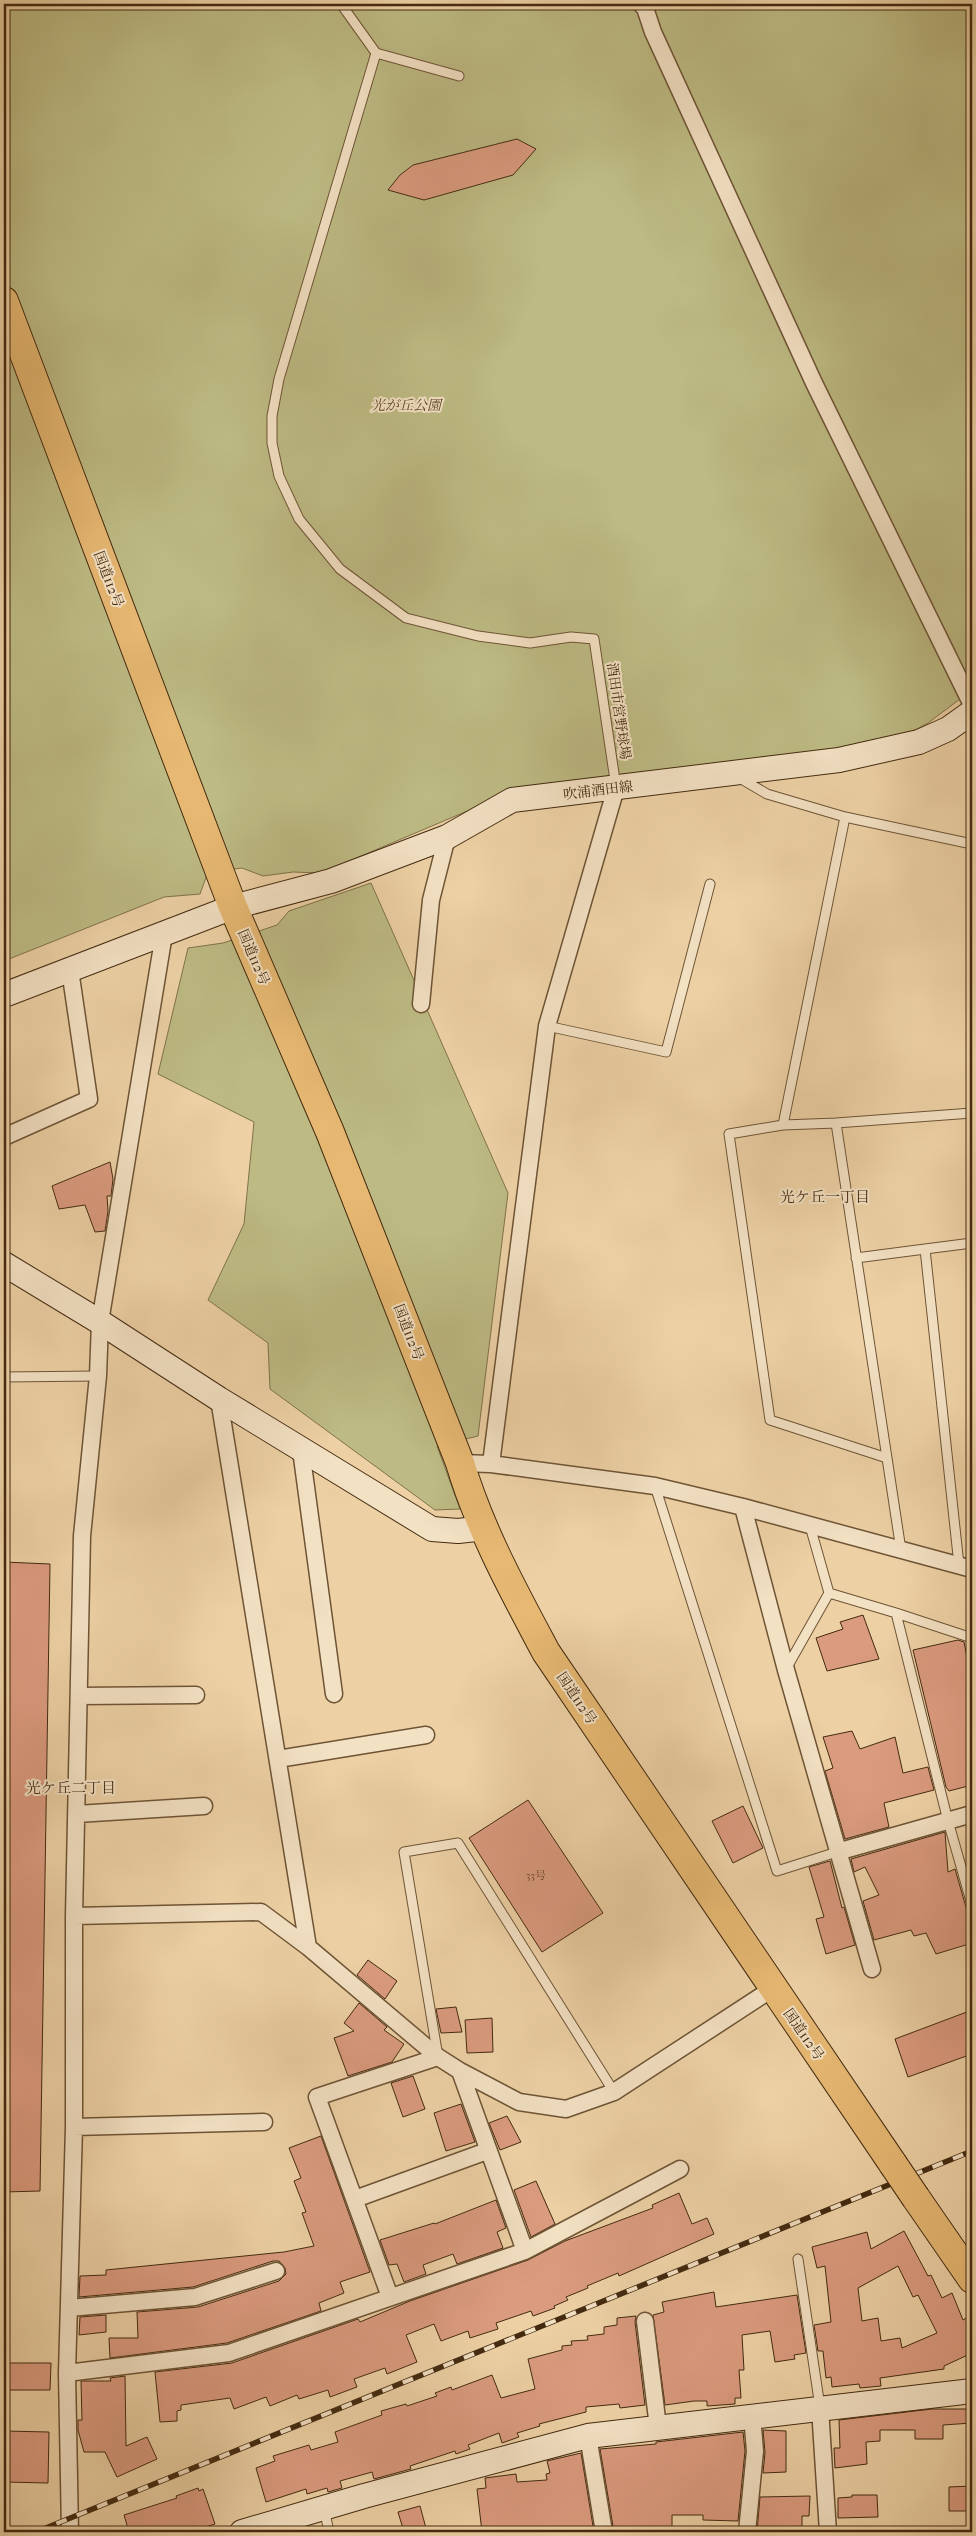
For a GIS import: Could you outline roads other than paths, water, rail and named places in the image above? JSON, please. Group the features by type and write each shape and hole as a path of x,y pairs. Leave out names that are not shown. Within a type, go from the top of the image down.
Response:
{"highway":[{"name":"国道112号","path":"4,301 233,907 330,1132 460,1463 471,1498 501,1567 546,1652 772,1989 916,2198 968,2264"}],"street":[{"path":"641,4 645,8 653,32 814,383 972,705"},
{"name":"吹浦酒田線","path":"4,996 233,907 332,881 447,837 512,800 839,760 919,742 948,730 972,712"},
{"path":"491,1464 547,1026 616,788"},
{"path":"421,1004 431,900 447,837"},
{"path":"70,2532 67,2373 74,2127 74,1916 82,1536 98,1376 100,1322 164,934"},
{"path":"4,1138 89,1099 70,970"},
{"path":"4,1264 100,1322 301,1450 432,1529 484,1528"},
{"path":"219,1399 308,1947"},
{"path":"301,1450 334,1694"},
{"path":"460,1463 491,1464 655,1486 743,1507 966,1567"},
{"path":"743,1507 786,1670 872,1969"},
{"path":"79,1696 196,1695"},
{"path":"278,1759 426,1734"},
{"path":"77,1814 204,1806"},
{"path":"837,1852 972,1814"},
{"path":"74,1916 261,1912 308,1947 438,2057 460,2071 520,2102 543,2107 566,2109 614,2092 772,1989"},
{"path":"390,2297 317,2096 438,2057"},
{"path":"460,2071 524,2251"},
{"path":"74,2127 264,2122"},
{"path":"355,2199 487,2151"},
{"path":"67,2373 229,2354 524,2251 680,2169"},
{"path":"69,2308 194,2297 276,2271"},
{"path":"645,2321 658,2427"},
{"path":"242,2532 588,2436 972,2391"},
{"path":"820,2408 828,2532"},
{"path":"747,2532 755,2452 752,2416"},
{"path":"588,2436 604,2532"}],"lane":[{"path":"341,4 376,53 459,76"},
{"name":"酒田市営野球場","path":"376,53 278,379 272,416 272,443 279,476 299,519 340,569 406,618 478,636 530,643 571,637 594,639 616,788"},
{"path":"732,774 767,794 845,817 972,844"},
{"path":"783,1125 845,817"},
{"path":"547,1026 666,1052 710,884"},
{"path":"887,1458 770,1420 729,1134 783,1125 972,1113"},
{"path":"836,1123 901,1550"},
{"path":"856,1258 972,1243"},
{"path":"925,1249 966,1567"},
{"path":"4,1377 98,1376"},
{"path":"655,1486 777,1871 837,1852"},
{"path":"786,1670 829,1593 810,1526"},
{"path":"829,1593 972,1638"},
{"path":"896,1613 948,1821 972,1905"},
{"path":"438,2057 404,1852 458,1843 614,2092"},
{"path":"798,2259 820,2408"},
{"path":"324,2508 330,2532"}],"railway":[{"path":"36,2532 972,2151"}],"district":[{"name":"光ケ丘一丁目","path":"825,1197"},
{"name":"光ケ丘二丁目","path":"71,1788"}],"park label":[{"name":"光が丘公園","path":"406,405"}]}
